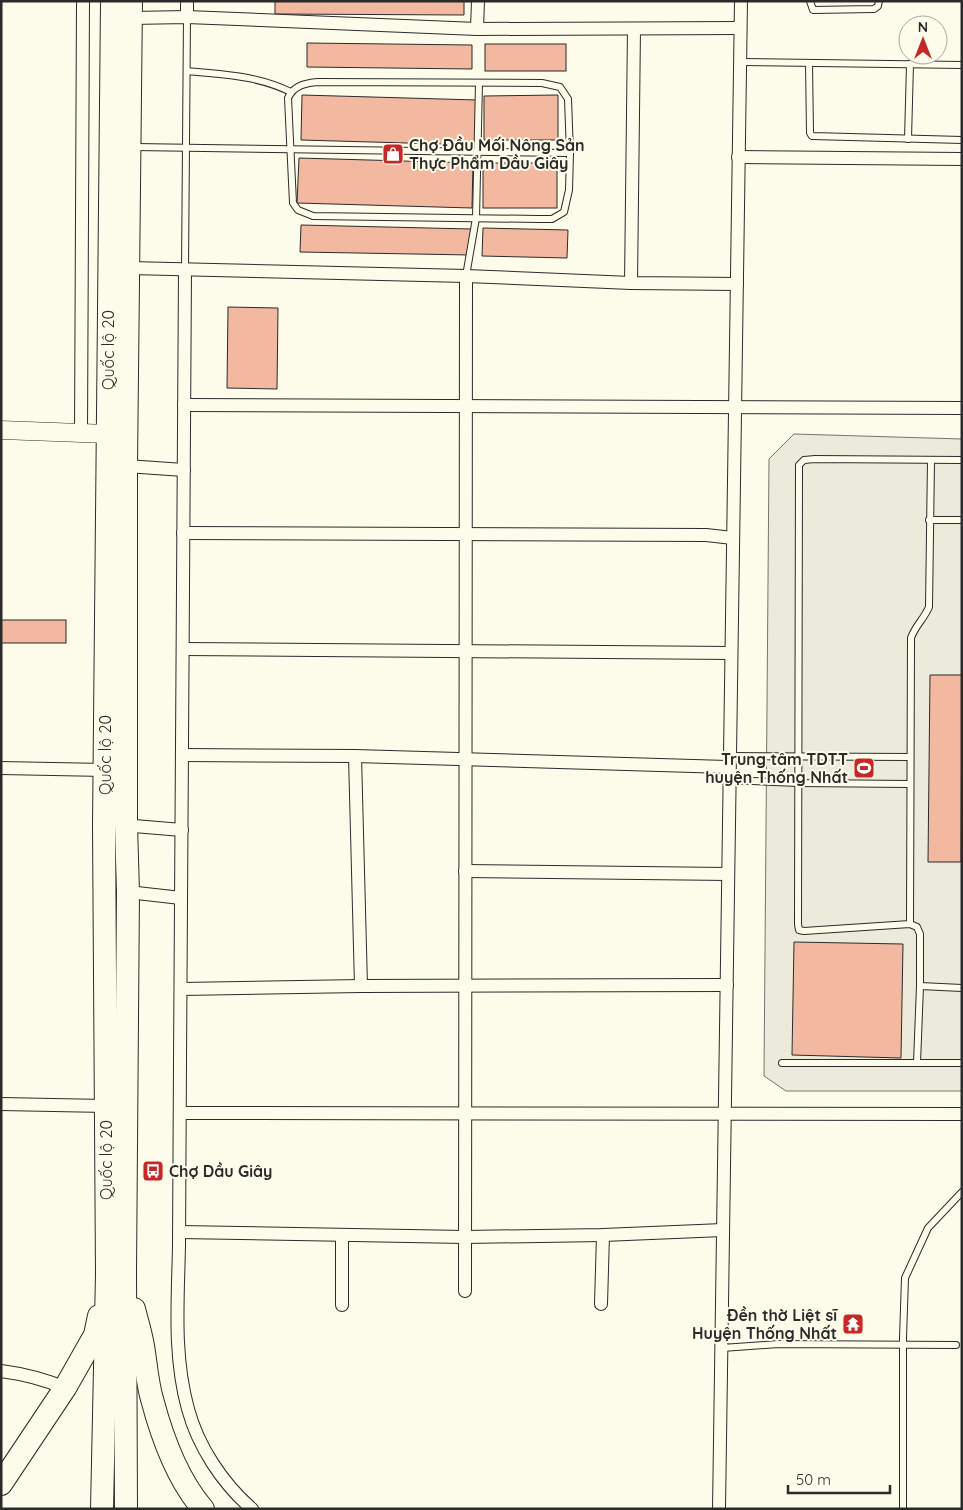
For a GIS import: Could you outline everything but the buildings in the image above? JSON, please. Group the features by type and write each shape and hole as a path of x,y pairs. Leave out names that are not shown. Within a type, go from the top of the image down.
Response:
{"highway":[{"name":"Quốc lộ 20","path":"112,1 129,268 126,466 106,1106 116,1273 126,1509"},
{"name":"Quốc lộ 20","path":"102,1509 116,1273 128,892 105,770 108,434 120,147 131,10"},
{"path":"5,1471 65,1388 95,1335 116,1273"},
{"path":"116,1273 143,1344 151,1397 161,1429 177,1470 195,1500 203,1509"}],"street":[{"path":"81,433 83,1"},
{"path":"187,1 187,17"},
{"path":"477,29 478,1"},
{"path":"719,1509 740,1"},
{"path":"131,10 187,17 477,29 740,28"},
{"path":"631,283 634,29"},
{"path":"738,157 962,159"},
{"path":"129,268 185,271 466,276 631,283 737,284"},
{"path":"185,271 177,1333 188,1409 197,1433 209,1458 226,1481 252,1509"},
{"path":"465,1291 466,276"},
{"path":"184,405 962,408"},
{"path":"1,430 108,434"},
{"path":"126,466 184,470"},
{"path":"183,533 706,535 733,538"},
{"path":"182,649 731,653"},
{"path":"182,756 355,756 729,768"},
{"path":"355,756 361,986"},
{"path":"1,768 105,770"},
{"path":"115,825 182,830"},
{"path":"465,871 728,874"},
{"path":"128,892 181,898"},
{"path":"181,989 361,986 727,985"},
{"path":"1,1104 106,1106"},
{"path":"180,1113 962,1114"},
{"path":"179,1232 465,1237 723,1230"},
{"path":"342,1234 342,1305"},
{"path":"601,1304 603,1234"},
{"path":"1,1371 46,1379 65,1388"}],"lane":[{"path":"810,1 813,10 824,11 874,9 878,6 879,1"},
{"path":"185,271 187,17"},
{"path":"740,62 898,64"},
{"path":"809,63 810,133 812,136 962,140"},
{"path":"948,64 962,64"},
{"path":"908,139 910,65"},
{"path":"186,71 251,77 274,84 291,92"},
{"path":"318,82 542,83 560,87 568,99 570,153 569,190 564,212 552,219 313,216 298,210 293,203 288,98 291,92 303,84 318,82"},
{"path":"466,276 476,218 479,152 479,83"},
{"path":"120,147 570,153"},
{"path":"917,1063 920,934 917,927 910,924 799,930 799,464 804,460 815,459 962,460"},
{"path":"910,924 911,638 913,630 926,616 929,607 931,460"},
{"path":"929,520 962,520"},
{"path":"729,768 798,757 910,757"},
{"path":"729,768 798,783 910,784"},
{"path":"920,986 962,988"},
{"path":"782,1063 962,1063"},
{"path":"903,1509 905,1278 928,1228 962,1192"},
{"path":"722,1348 778,1344 956,1345"}],"shaded area":[{"name":"Trung tâm TDTT huyện Thống Nhất","path":"794,434 962,439 962,1091 786,1091 764,1076 769,459"}],"place":[{"name":"Chợ Đầu Mối Nông Sản Thực Phẩm Dầu Giây","path":"393,154"},
{"name":"Trung tâm TDTT huyện Thống Nhất","path":"864,768"},
{"name":"Chợ Dầu Giây","path":"153,1171"},
{"name":"Đền thờ Liệt sĩ Huyện Thống Nhất","path":"853,1324"}]}
